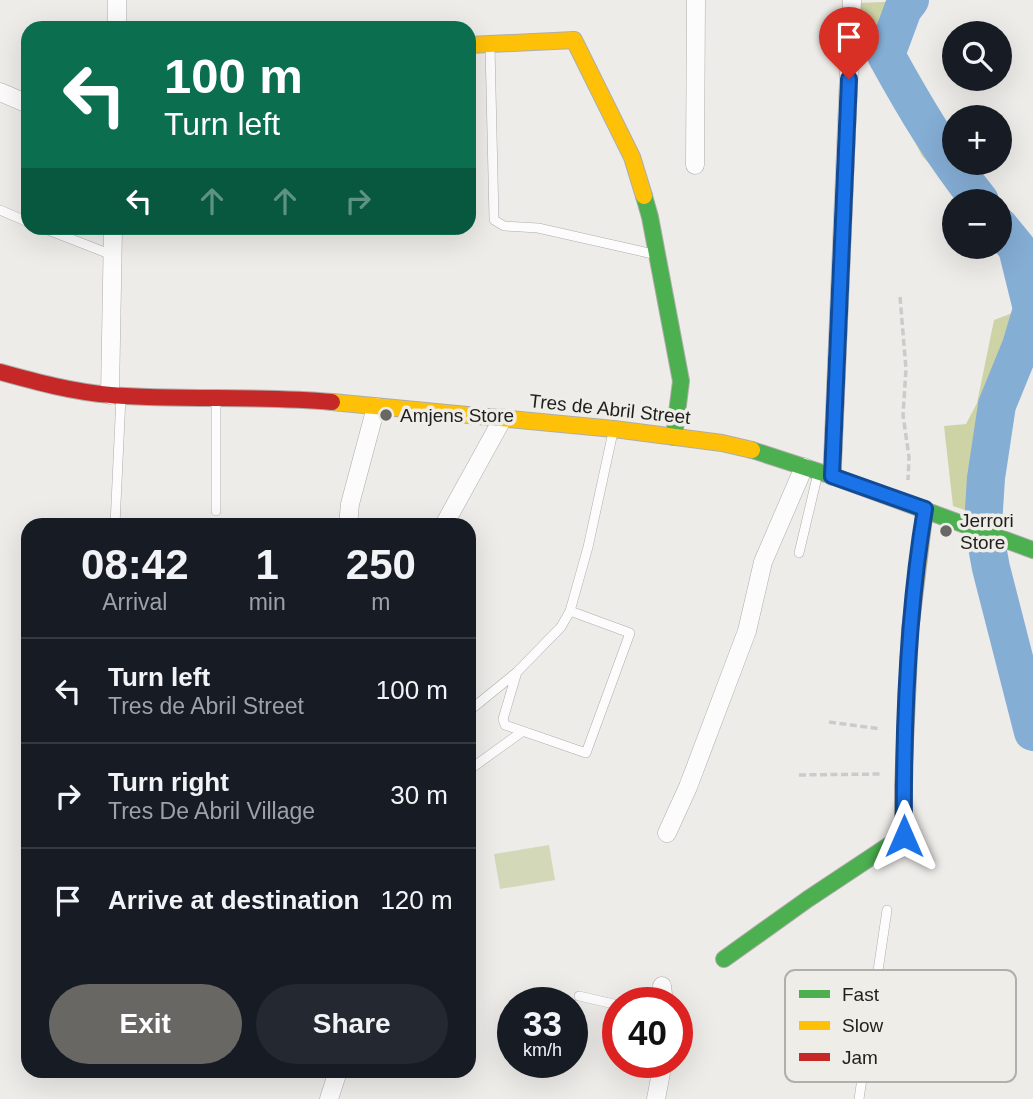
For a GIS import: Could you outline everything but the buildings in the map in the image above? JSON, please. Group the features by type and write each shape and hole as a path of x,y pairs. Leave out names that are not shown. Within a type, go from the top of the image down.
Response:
{"street":[{"path":"117,0 117,21"},
{"path":"695,165 696,0"},
{"path":"667,833 688,787 747,631 763,562 818,471 852,0"},
{"path":"476,45 574,40 632,157 650,217 681,381 674,437"},
{"path":"0,92 21,101"},
{"path":"113,235 116,395"},
{"name":"Tres de Abril Street","path":"0,372 45,385 116,395 297,399 614,429 722,443 818,471 1033,551"},
{"path":"349,518 376,407"},
{"path":"448,518 503,418"},
{"path":"724,959 808,899 904,836 904,732 917,556 925,509"},
{"path":"329,1099 336,1078"},
{"path":"656,1099 660,1078"}],"lane":[{"path":"490,45 494,220 504,226 538,228 658,255"},
{"path":"0,210 21,219"},
{"path":"61,235 112,255"},
{"path":"115,518 116,395"},
{"path":"216,396 216,511"},
{"path":"476,705 517,672 561,627 570,611 588,547 614,429"},
{"path":"799,553 818,471"},
{"path":"517,672 503,719 505,725 586,753 630,633 570,611"},
{"path":"476,765 523,731"},
{"path":"878,970 887,910"}],"path":[{"path":"900,297 906,369 902,415 909,457 906,503"},
{"path":"829,722 904,732"},
{"path":"799,775 903,774"}],"green space":[{"path":"914,0 904,22 900,42 902,61 908,80 942,134 942,175 970,175 981,189 954,189 922,156 875,62 856,59 856,3"},
{"path":"1012,227 1033,250 1033,357 1027,357 1001,416 988,518 953,506 944,426 966,424 977,403 994,320 1021,310 1010,259"},
{"path":"549,845 555,880 500,889 494,854"}],"waterway":[{"path":"910,0 903,9 886,55 930,130 971,189"},
{"path":"1012,242 1017,248 1032,309 1021,346 997,405 986,478 983,525 991,568 1033,732"}],"traffic: fast":[{"path":"644,196 681,381 674,437"},
{"path":"752,450 832,476 1033,550"},
{"path":"724,959 903,836 903,787"}],"traffic: slow":[{"path":"476,45 574,40 632,157 644,196"},
{"path":"332,402 614,429 722,443 752,450"},
{"path":"903,787 910,631 925,509"}],"traffic: jam":[{"path":"0,372 97,394 332,402"}],"place":[{"name":"Amjens Store","path":"386,415"},
{"name":"Jerrori Store","path":"946,531"}],"route":[{"path":"849,79 832,476 925,509 917,556 904,732 904,836"}]}
